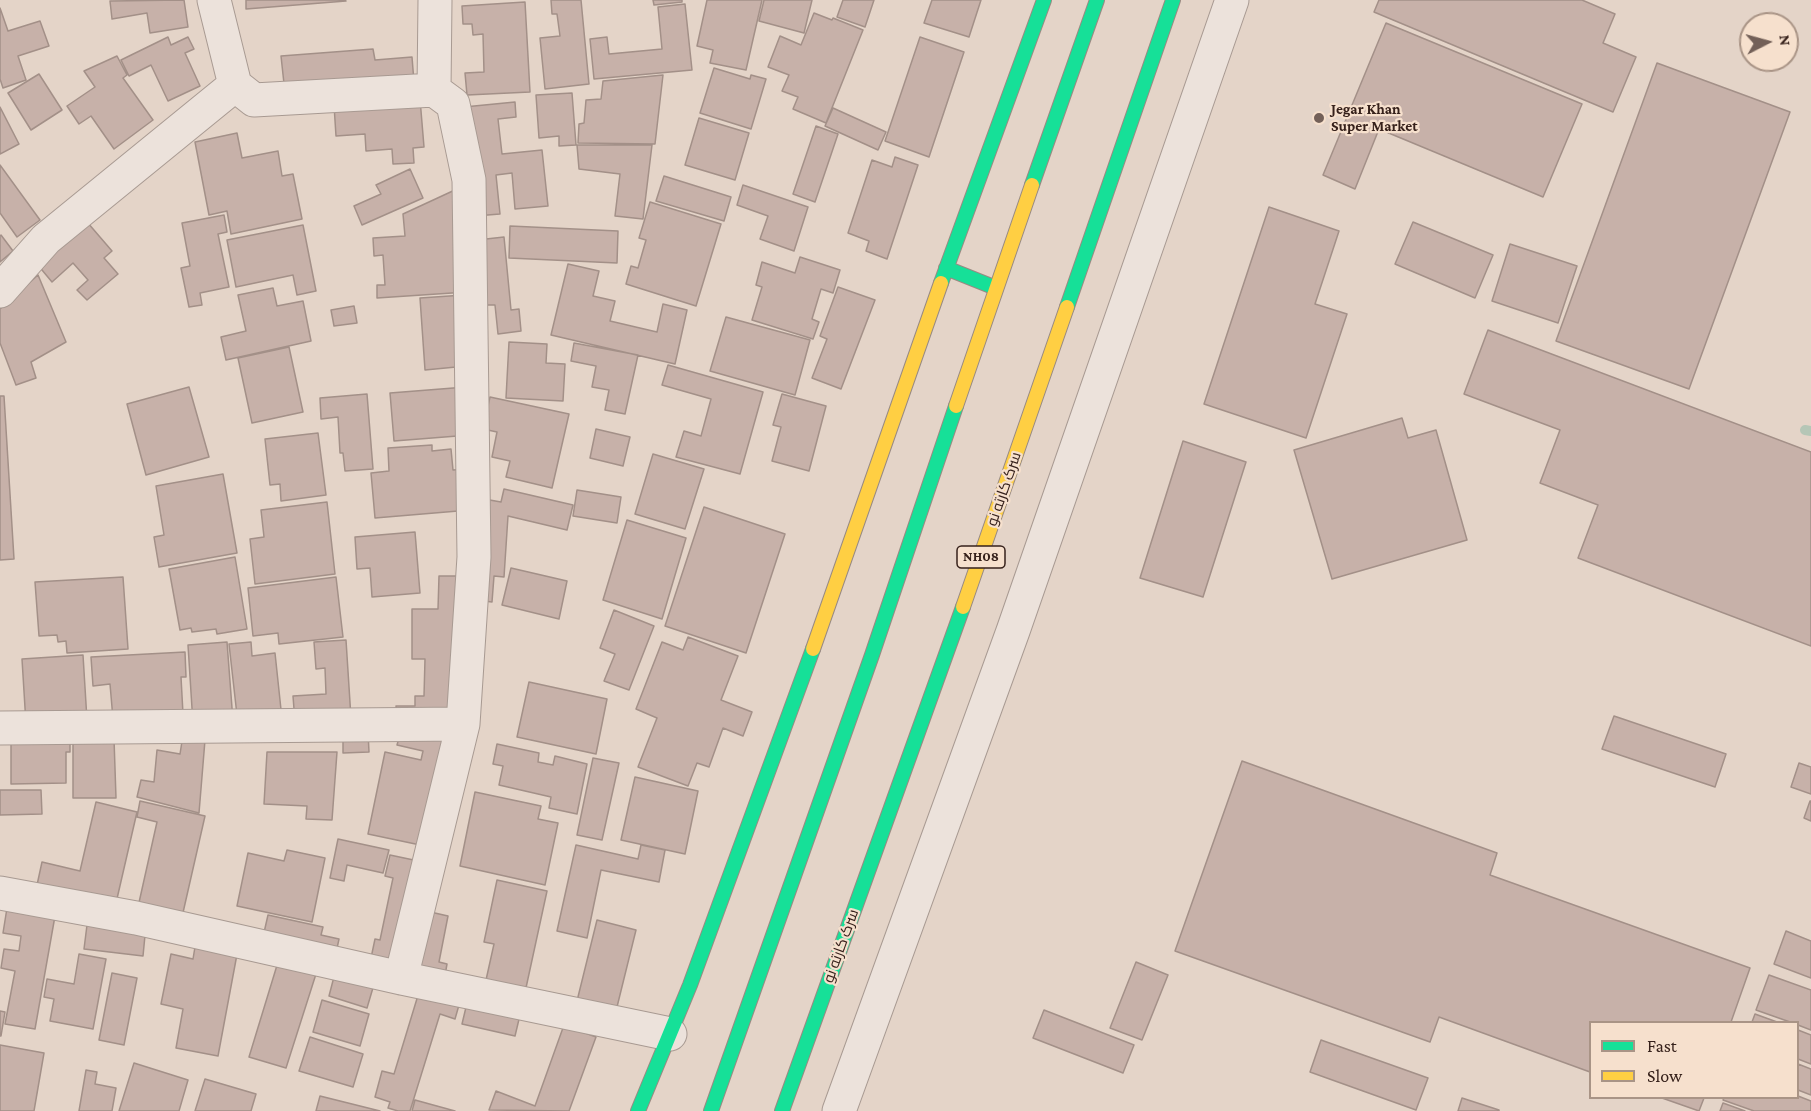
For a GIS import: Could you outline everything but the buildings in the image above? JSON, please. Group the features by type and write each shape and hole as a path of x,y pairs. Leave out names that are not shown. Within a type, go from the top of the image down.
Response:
{"main road":[{"path":"638,1111 690,985 834,592 946,268 1044,0"},
{"path":"711,1111 872,655 996,288 1097,0"},
{"name":"سرک کارته نو","path":"782,1111 951,642 1173,0"},
{"path":"946,268 996,288"}],"street":[{"path":"214,0 235,85 254,100 434,90 453,104 469,180 474,557 463,724 401,978"},
{"path":"434,90 435,0"},
{"path":"839,1111 1013,631 1232,0"},
{"path":"0,291 46,239 235,85"},
{"path":"0,728 463,724"},
{"path":"0,893 136,918 401,978 670,1034"}],"waterway":[{"path":"1805,430 1811,431"}],"traffic: fast":[{"path":"941,283 1044,0"},
{"path":"1032,185 1097,0"},
{"path":"1067,307 1173,0"},
{"path":"946,268 996,288"},
{"path":"711,1111 872,655 956,406"},
{"path":"782,1111 963,607"},
{"path":"638,1111 690,985 813,649"}],"traffic: slow":[{"path":"956,406 1032,185"},
{"path":"813,649 941,283"},
{"path":"963,607 1067,307"}],"place":[{"name":"Jegar Khan Super Market","path":"1319,118"}]}
